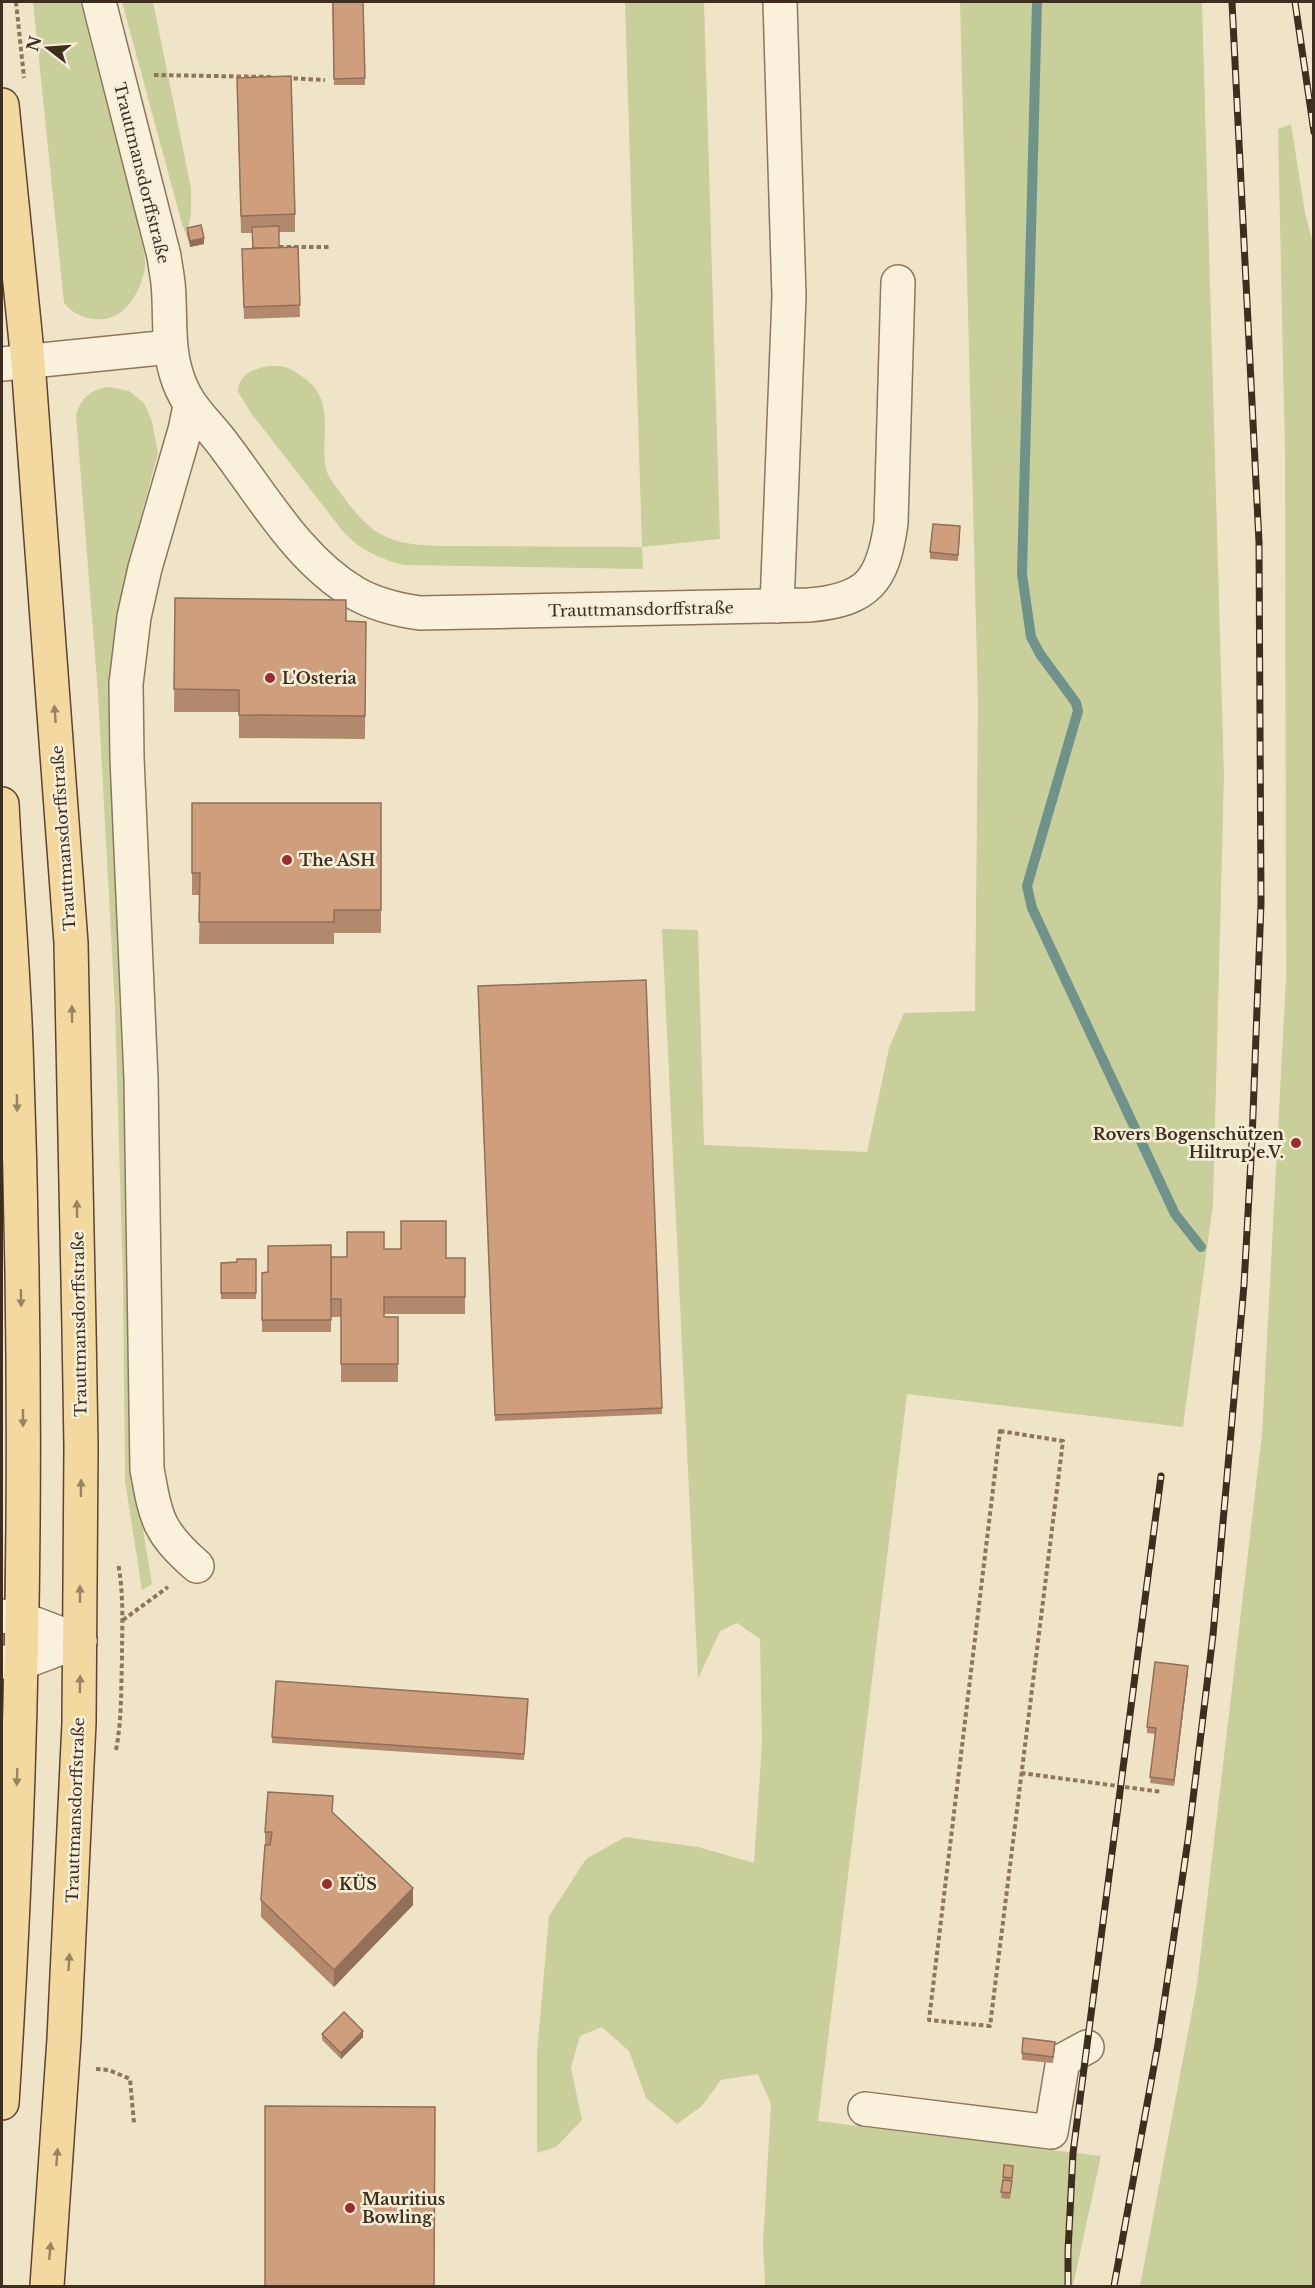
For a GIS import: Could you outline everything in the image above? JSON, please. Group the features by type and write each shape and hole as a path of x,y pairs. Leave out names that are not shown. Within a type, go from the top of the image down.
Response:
{"main road":[{"name":"Trauttmansdorffstraße","path":"2,105 15,363 71,942 81,1447 79,1723 70,1946 47,2286"},
{"path":"2,804 16,1056 23,1360 12,1617 7,2022 2,2103"}],"street":[{"name":"Trauttmansdorffstraße","path":"99,2 164,256 168,283 170,346 176,373 190,406 217,435 298,542 336,580 356,594 375,603 420,613 777,606 832,603 846,599 869,585 884,559 892,514 898,282"},
{"path":"777,606 789,296 780,2"},
{"path":"15,363 170,346"},
{"path":"190,406 134,616 128,656 125,717 141,1079 147,1469 153,1504 161,1527 175,1546 197,1566"},
{"path":"12,1617 80,1641"},
{"path":"11,1663 80,1641"},
{"path":"865,2109 1051,2133 1063,2060 1087,2047"}],"path":[{"path":"117,74 325,80"},
{"path":"279,247 330,247"},
{"path":"1000,1431 1063,1441 1020,1773 990,2026 929,2020 1000,1431"},
{"path":"123,1621 197,1566"},
{"path":"1020,1773 1162,1792"},
{"path":"95,2068 109,2070 130,2079 134,2123"}],"green space":[{"path":"33,2 80,2 141,236 145,264 141,284 132,300 120,313 106,319 90,318 75,313 64,303"},
{"path":"122,2 153,2 191,188 191,212 187,237 182,224"},
{"path":"625,2 704,2 720,539 642,547"},
{"path":"960,2 1202,2 1224,776 1213,1204 1183,1427 907,1394 818,2121 1101,2156 1073,2286 765,2286 763,2242 771,2104 758,2074 721,2080 702,2106 677,2124 646,2098 629,2051 602,2027 580,2036 571,2068 582,2120 556,2147 537,2153 537,2053 549,1916 586,1859 625,1837 698,1847 754,1863 762,1744 760,1639 737,1623 720,1631 698,1679 662,929 698,930 704,1145 867,1152 889,1048 904,1013 975,1011 978,702"},
{"path":"1291,124 1305,213 1314,248 1313,2286 1140,2286 1197,1985 1262,1434 1286,978 1285,456 1278,129"},
{"path":"281,366 299,374 312,384 319,395 324,413 324,455 329,476 353,509 372,529 394,540 438,546 642,547 643,569 404,565 387,560 365,550 345,534 251,413 238,392 239,384 243,378 256,369"},
{"path":"109,387 129,391 144,403 152,421 158,453 119,604 111,664 140,1511 152,1584 142,1590 125,1481 123,1282 115,1008 98,694 76,415 88,395"}],"building":[{"path":"333,2 363,2 365,78 334,79"},
{"path":"291,76 295,214 241,216 237,78"},
{"path":"201,225 204,238 190,241 187,228"},
{"path":"279,226 279,248 253,248 252,227"},
{"path":"298,247 300,305 244,307 242,249"},
{"path":"933,524 960,526 958,555 930,552"},
{"name":"L'Osteria","path":"175,598 346,600 346,621 366,622 365,716 239,715 239,690 174,689"},
{"name":"The ASH","path":"192,803 381,803 381,910 334,910 334,922 199,922 200,873 192,873"},
{"path":"646,980 662,1408 495,1415 478,986"},
{"path":"401,1221 446,1221 446,1258 465,1258 465,1297 384,1297 384,1317 398,1317 398,1364 341,1364 341,1299 331,1299 331,1257 347,1257 347,1232 384,1232 384,1249 401,1249"},
{"path":"331,1245 331,1320 262,1320 262,1273 268,1272 268,1246"},
{"path":"237,1259 256,1259 256,1293 221,1293 221,1263 237,1262"},
{"path":"1155,1662 1188,1666 1174,1780 1150,1777 1156,1728 1147,1727"},
{"path":"276,1681 528,1699 524,1754 272,1737"},
{"name":"KÜS","path":"268,1792 333,1796 332,1812 413,1888 334,1970 261,1900 265,1845 270,1845 272,1832 265,1832"},
{"path":"344,2012 363,2031 341,2053 322,2034"},
{"path":"1023,2038 1055,2042 1053,2057 1022,2053"},
{"name":"Mauritius Bowling","path":"265,2106 435,2107 434,2286 265,2286"},
{"path":"1004,2165 1013,2166 1012,2178 1003,2177"},
{"path":"1003,2180 1012,2181 1010,2193 1001,2192"}],"waterway":[{"path":"1037,2 1022,574 1031,637 1040,654 1076,703 1078,711 1027,886 1032,908 1175,1214 1201,1247"}],"railway":[{"path":"1114,2286 1158,2044 1188,1840 1213,1635 1244,1285 1252,1141 1261,903 1259,542 1232,2"},
{"path":"1295,2 1314,132"},
{"path":"1068,2286 1073,2153 1161,1476"}],"place":[{"name":"L'Osteria","path":"270,678"},
{"name":"The ASH","path":"287,860"},
{"name":"Rovers Bogenschützen Hiltrup e.V.","path":"1296,1143"},
{"name":"KÜS","path":"327,1884"},
{"name":"Mauritius Bowling","path":"350,2208"}]}
